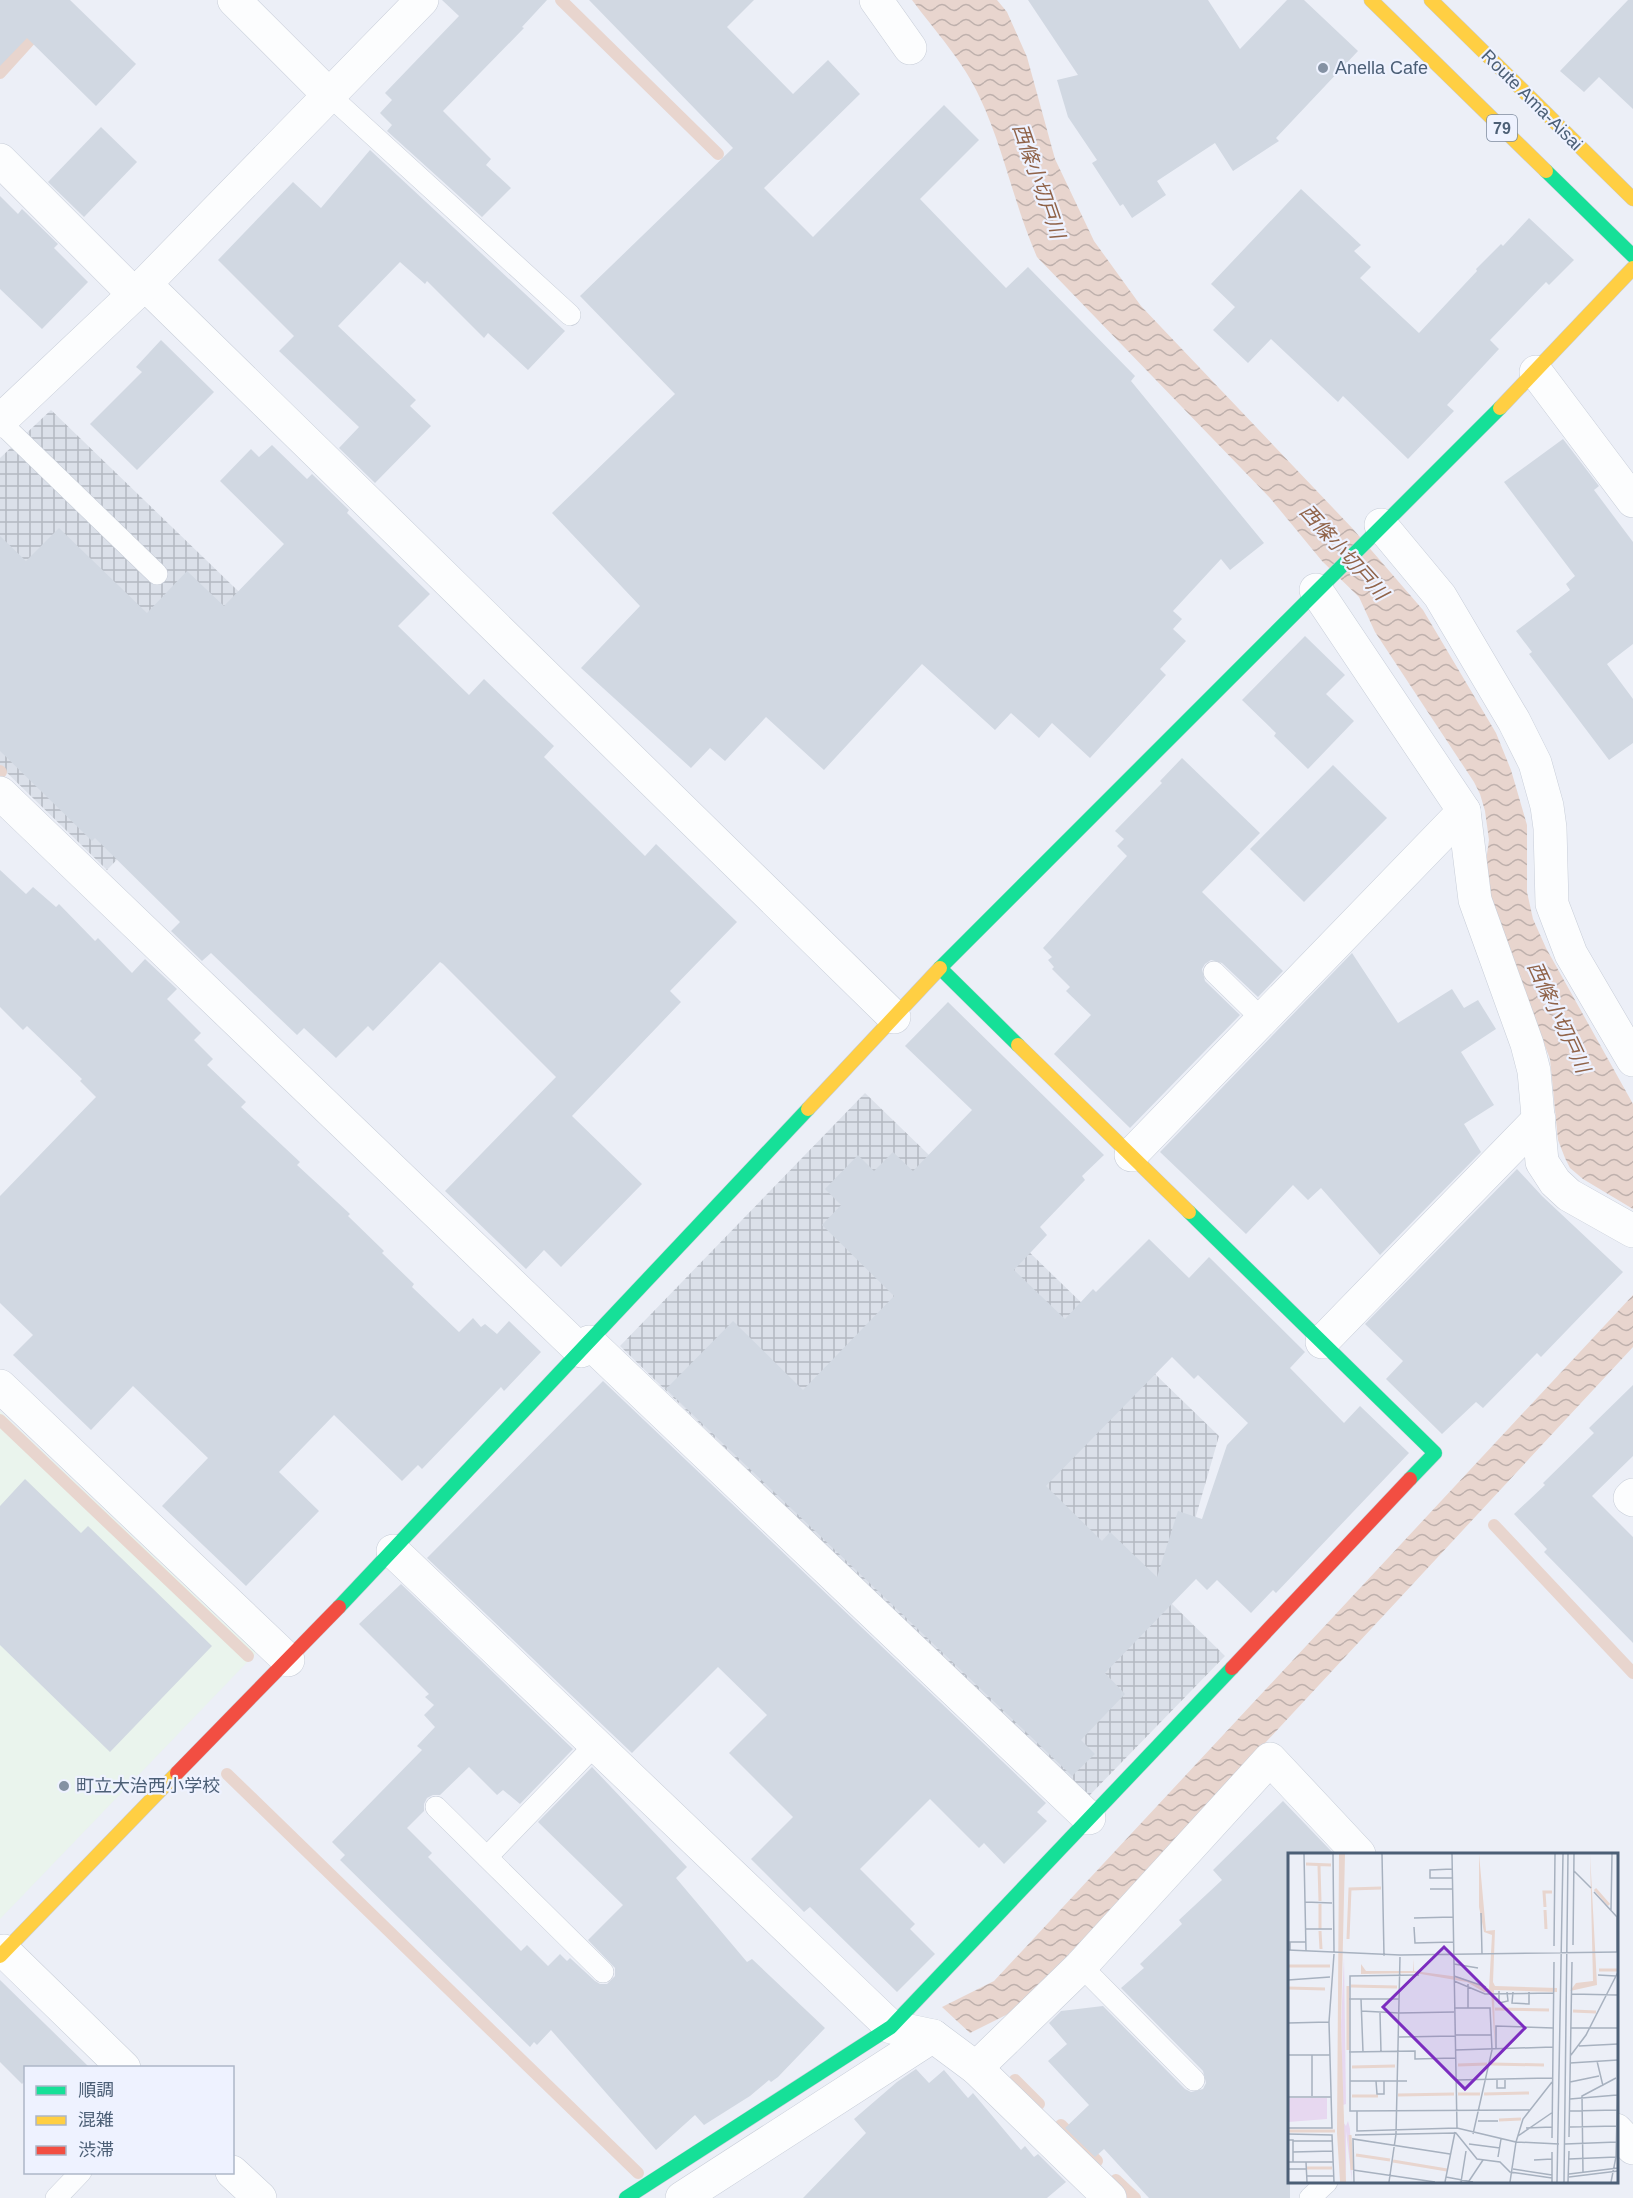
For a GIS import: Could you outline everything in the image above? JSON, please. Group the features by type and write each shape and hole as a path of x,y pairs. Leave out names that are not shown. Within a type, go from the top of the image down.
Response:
{"street":[{"path":"234,0 328,95"},
{"path":"0,421 139,289 422,0"},
{"path":"876,0 910,48"},
{"name":"79","path":"1371,0 1633,256"},
{"name":"Route Ama-Aisai","path":"1431,0 1633,199"},
{"path":"0,160 139,289 894,1017"},
{"path":"123,2066 2,1954 393,1551 940,968 1536,372 1633,268"},
{"path":"1536,372 1633,501"},
{"path":"1375,531 1440,596 1514,721 1535,763 1547,806 1550,828 1552,904 1571,954 1633,1060"},
{"path":"1323,583 1464,811 1475,900 1527,1044 1534,1071 1542,1162 1555,1182 1569,1195 1633,1231"},
{"path":"0,793 1089,1818"},
{"path":"1131,1155 1464,811"},
{"path":"626,2198 891,2028 1435,1453 940,968"},
{"path":"1322,1342 1539,1119"},
{"path":"0,1386 288,1660"},
{"path":"1633,1495 1630,1498 1633,1500"},
{"path":"393,1551 891,2028 933,2036 976,2068 1110,2198"},
{"path":"976,2068 1081,1966 1270,1759 1358,1853"},
{"path":"682,2198 933,2036"},
{"path":"1618,2131 1633,2148"},
{"path":"234,2174 260,2198"}],"lane":[{"path":"328,95 570,315"},
{"path":"0,421 156,574"},
{"path":"1214,972 1262,1019"},
{"path":"487,1857 596,1745"},
{"path":"436,1807 603,1972"},
{"path":"1081,1966 1194,2080"},
{"path":"56,2198 79,2174"},
{"path":"1310,2198 1325,2183"}],"shaded area":[{"path":"51,410 359,708 218,755 107,870 0,766 0,458"},
{"path":"865,1093 1219,1436 1171,1603 1225,1656 1086,1799 620,1346"},
{"name":"町立大治西小学校","path":"0,1411 256,1653 0,1919"}],"water":[{"name":"西條小切戸川","path":"912,0 997,0 1007,12 1027,57 1055,159 1094,241 1141,306 1353,529 1423,610 1496,733 1511,770 1527,825 1527,892 1533,919 1546,948 1633,1104 1633,1209 1583,1179 1570,1168 1558,1140 1550,1059 1486,892 1485,868 1489,840 1485,811 1474,782 1375,632 1359,597 1322,561 1270,498 1037,257 996,137 980,98 958,59"},
{"path":"1633,1295 1633,1347 1018,2009 970,2033 942,2007 994,1981"}],"building":[{"path":"0,0 70,0 136,64 96,106 27,38 0,66"},
{"path":"442,0 547,0 522,27 524,28 443,111 491,159 486,165 511,188 482,217 387,131 392,125 380,113 392,100 385,93 459,16"},
{"path":"589,0 754,0 727,27 793,94 828,60 860,94 764,188 813,237 944,105 979,140 920,199 1006,288 1028,267 1135,376 1131,381 1264,543 1230,570 1221,559 1173,611 1182,619 1173,629 1186,641 1160,669 1166,675 1090,758 1052,723 1039,738 1011,713 995,730 922,664 824,770 766,717 725,761 710,748 691,768 581,668 640,606 552,513 675,394 580,296 733,148"},
{"path":"1028,0 1208,0 1240,49 1287,0 1304,0 1358,51 1276,138 1279,141 1233,171 1215,143 1157,181 1166,195 1132,218 1123,204 1120,206 1092,163 1097,160 1068,117 1057,80 1078,75"},
{"path":"1628,0 1633,0 1633,109 1599,77 1584,92 1560,71"},
{"path":"101,127 137,162 84,217 48,182"},
{"path":"370,150 565,331 528,370 488,333 484,338 427,281 425,284 400,262 338,326 416,400 410,406 431,426 375,483 339,448 359,427 279,351 294,336 218,260 293,182 321,208"},
{"path":"1301,189 1361,245 1354,251 1371,267 1360,278 1419,333 1477,271 1476,269 1501,244 1503,246 1529,218 1574,260 1549,285 1546,282 1490,340 1499,349 1447,405 1454,411 1408,459 1343,396 1338,402 1271,339 1248,363 1213,330 1235,307 1211,284"},
{"path":"0,196 18,214 22,209 58,244 54,248 88,282 42,329 0,289"},
{"path":"161,340 214,392 137,470 90,424 142,372 136,367"},
{"path":"1563,439 1599,486 1594,490 1633,542 1633,644 1607,664 1633,699 1633,743 1609,760 1529,654 1532,652 1516,631 1570,590 1566,584 1575,576 1504,482"},
{"path":"272,445 307,479 312,474 349,510 347,513 430,594 398,626 469,695 484,679 554,746 544,757 645,856 656,844 737,922 670,991 681,1002 572,1116 642,1184 561,1267 544,1250 526,1269 445,1191 556,1077 443,964 440,962 373,1031 368,1026 336,1058 304,1028 297,1035 211,953 202,961 171,931 180,922 95,838 92,841 0,751 0,536 26,561 59,528 147,613 187,571 224,606 284,544 220,481 251,449 259,457"},
{"path":"1305,636 1345,675 1326,694 1354,721 1308,769 1242,700"},
{"path":"1182,758 1260,833 1202,892 1283,971 1258,997 1222,963 1211,960 1205,964 1202,969 1205,981 1240,1015 1130,1128 1054,1054 1091,1015 1066,991 1070,987 1052,969 1054,967 1048,960 1052,957 1043,948 1127,856 1117,846 1124,839 1115,831 1162,783 1160,781"},
{"path":"1333,765 1387,818 1304,902 1250,849"},
{"path":"0,870 26,894 33,887 56,907 59,904 95,941 98,938 132,973 145,959 177,989 167,999 201,1033 194,1040 213,1059 207,1065 246,1102 241,1107 300,1162 297,1165 350,1214 348,1216 414,1284 412,1287 459,1332 473,1318 481,1327 485,1324 497,1334 509,1321 541,1352 504,1391 501,1387 422,1469 418,1465 402,1481 334,1415 279,1472 319,1511 246,1586 162,1506 208,1458 133,1386 91,1430 13,1355 33,1335 0,1303 0,1196 96,1097 80,1081 82,1079 27,1026 23,1030 0,1007"},
{"path":"1352,953 1398,1023 1452,989 1464,1008 1478,1000 1496,1029 1461,1052 1494,1105 1464,1124 1481,1152 1380,1255 1321,1188 1308,1200 1293,1185 1246,1234 1160,1152"},
{"path":"948,1002 1104,1155 1082,1176 1085,1180 1040,1227 1047,1235 1014,1270 1065,1319 1093,1289 1096,1292 1149,1239 1189,1278 1209,1257 1305,1352 1290,1368 1344,1423 1360,1406 1409,1453 1276,1593 1273,1590 1251,1613 1217,1580 1207,1590 1196,1579 1105,1673 1125,1694 1081,1740 1095,1754 1072,1776 666,1389 733,1321 803,1390 894,1296 822,1225 841,1205 825,1189 858,1155 874,1171 893,1152 913,1171 972,1110 905,1046","holes":["1172,1357 1194,1379 1198,1375 1248,1423 1227,1445 1202,1519 1178,1511 1157,1577 1110,1532 1102,1541 1046,1486"]},
{"path":"1517,1169 1542,1196 1623,1272 1541,1357 1537,1353 1483,1408 1476,1402 1442,1434 1386,1379 1403,1361 1365,1324"},
{"path":"603,1381 1046,1803 1037,1812 1047,1821 1004,1864 984,1843 979,1848 930,1799 860,1869 915,1924 910,1929 935,1954 897,1992 810,1907 804,1912 751,1859 793,1817 729,1753 767,1715 718,1667 632,1753 427,1558"},
{"path":"1633,1385 1633,1456 1592,1496 1633,1537 1633,1643 1544,1552 1547,1549 1514,1514 1594,1433 1589,1428"},
{"path":"25,1479 81,1533 88,1526 212,1646 110,1752 0,1645 0,1506"},
{"path":"401,1584 573,1749 520,1804 503,1790 497,1795 469,1767 440,1795 427,1798 424,1811 407,1828 432,1853 428,1857 521,1951 527,1945 548,1966 560,1954 567,1961 570,1958 595,1981 607,1984 615,1976 615,1968 588,1940 623,1905 538,1822 592,1767 687,1867 676,1878 747,1962 752,1959 825,2028 778,2077 771,2082 769,2080 750,2096 704,2125 695,2115 656,2150 551,2030 537,2045 534,2042 530,2047 340,1860 345,1855 332,1842 422,1750 417,1746 435,1727 424,1715 434,1705 425,1697 429,1694 359,1624"},
{"path":"1283,1801 1333,1853 1288,1853 1288,2183 1290,2183 1290,2198 1149,2198 1104,2149 1095,2157 1065,2128 1089,2105 1048,2061 1067,2044 1049,2023 1061,2011 1103,2006 1185,2089 1191,2092 1203,2089 1206,2083 1203,2071 1121,1988 1144,1968 1140,1964 1182,1924 1179,1920 1222,1880 1213,1870"},
{"path":"0,1980 88,2066 24,2066 22,2084 0,2062"},
{"path":"916,2069 929,2083 944,2070 968,2098 973,2093 1021,2150 1025,2146 1034,2157 1038,2154 1066,2182 1047,2198 803,2198 866,2133 854,2119 897,2082"}],"waterway":[{"path":"561,0 718,154"},
{"path":"0,73 39,30"},
{"path":"0,1420 248,1656"},
{"path":"1494,1525 1633,1673"},
{"path":"227,1774 638,2173"},
{"path":"1015,2080 1039,2104"},
{"path":"1061,2125 1097,2161"},
{"path":"1116,2180 1135,2198"}],"traffic: fast":[{"path":"1546,171 1633,256"},
{"path":"940,968 1500,408"},
{"path":"940,968 1018,1045"},
{"path":"339,1607 808,1109"},
{"path":"1189,1212 1435,1453 1410,1479"},
{"path":"626,2198 891,2027 1232,1668"}],"traffic: slow":[{"path":"1371,0 1546,171"},
{"path":"1431,0 1633,199"},
{"path":"1500,408 1633,268"},
{"path":"808,1109 940,968"},
{"path":"1018,1045 1189,1212"},
{"path":"0,1956 177,1773"}],"traffic: jam":[{"path":"1232,1668 1410,1479"},
{"path":"177,1773 339,1607"}],"place":[{"name":"Anella Cafe","path":"1323,68"},
{"name":"町立大治西小学校","path":"64,1786"}]}
